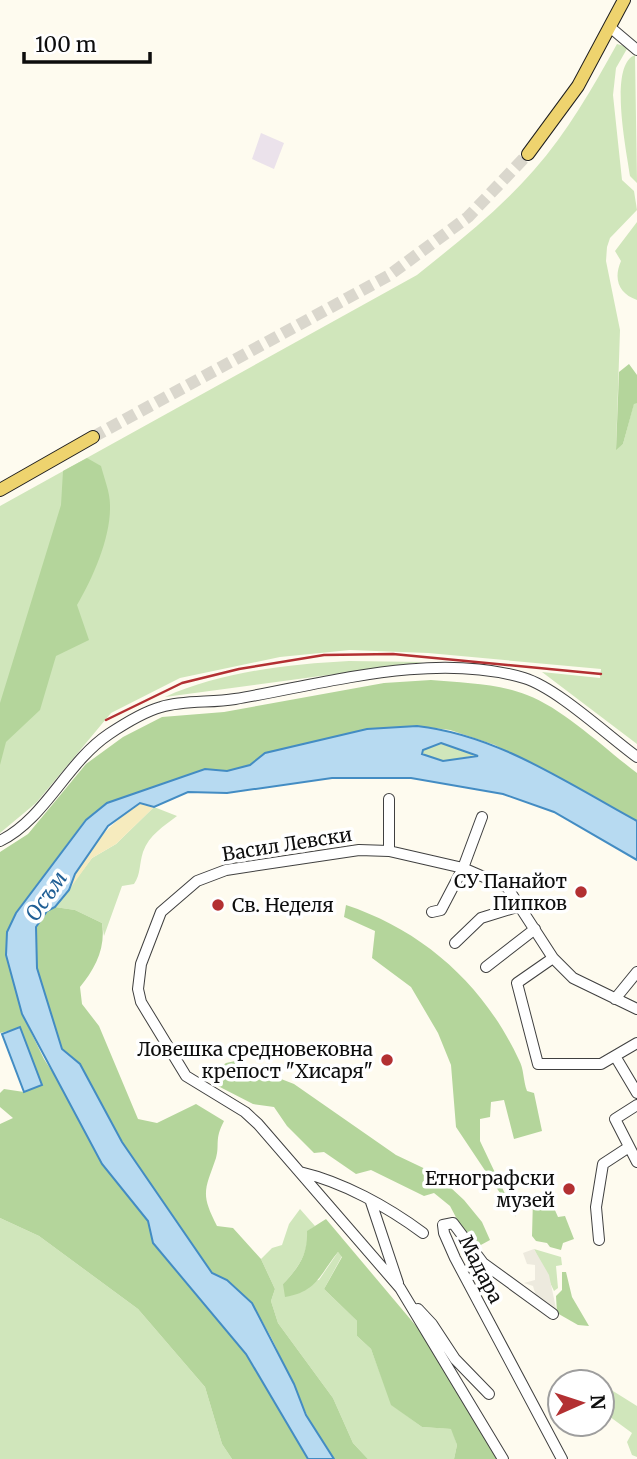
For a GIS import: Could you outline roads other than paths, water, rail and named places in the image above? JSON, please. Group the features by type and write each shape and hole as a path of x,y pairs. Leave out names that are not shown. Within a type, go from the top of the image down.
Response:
{"main road":[{"path":"528,155 578,86 623,2"},
{"path":"0,490 93,437"}],"street":[{"path":"611,28 637,50"},
{"path":"0,841 23,826 82,756 109,734 149,712 169,705 219,702 383,672 430,669 523,678 554,695 637,757"},
{"path":"389,799 389,851"},
{"path":"432,912 441,910 463,867 482,817"},
{"name":"Васил Левски","path":"503,1459 400,1288 245,1112 186,1076 141,1002 137,977 161,912 197,881 226,870 317,854 359,850 389,851 463,867 507,887 553,958 573,978 637,1009"},
{"path":"455,943 481,918 520,906"},
{"path":"486,967 535,929"},
{"path":"553,958 517,983 538,1064 601,1064 637,1043"},
{"path":"615,999 637,972"},
{"path":"615,1056 637,1093"},
{"path":"637,1105 615,1119 637,1160"},
{"path":"599,1240 596,1207 603,1164 629,1147"},
{"path":"300,1172 327,1179 424,1233"},
{"path":"371,1202 400,1288 432,1324 455,1359 489,1395"},
{"name":"Мадара","path":"553,1314 482,1263 453,1223 443,1225 443,1233 562,1459"}],"water":[{"name":"Осъм","path":"417,726 447,731 476,739 531,763 637,821 637,860 554,812 503,794 411,778 332,778 227,793 188,792 154,807 140,803 108,826 75,874 69,890 55,907 47,911 36,927 37,968 62,1049 80,1064 122,1142 212,1273 227,1280 252,1303 294,1384 306,1415 334,1459 308,1459 246,1354 153,1243 148,1221 102,1164 22,1014 6,955 7,932 16,913 86,820 107,803 205,769 227,771 250,765 265,753 367,729","holes":["441,743 478,756 443,761 422,754 423,750"]},
{"path":"20,1027 42,1085 24,1092 2,1034"}],"tunnel":[{"path":"93,437 388,276 468,217 528,154"}],"railway":[{"path":"106,720 182,683 239,669 324,655 393,654 601,674"}],"place":[{"name":"СУ Панайот Пипков","path":"581,892"},
{"name":"Св. Неделя","path":"218,905"},
{"name":"Ловешка средновековна крепост \"Хисаря\"","path":"387,1060"},
{"name":"Етнографски музей","path":"569,1189"}]}
